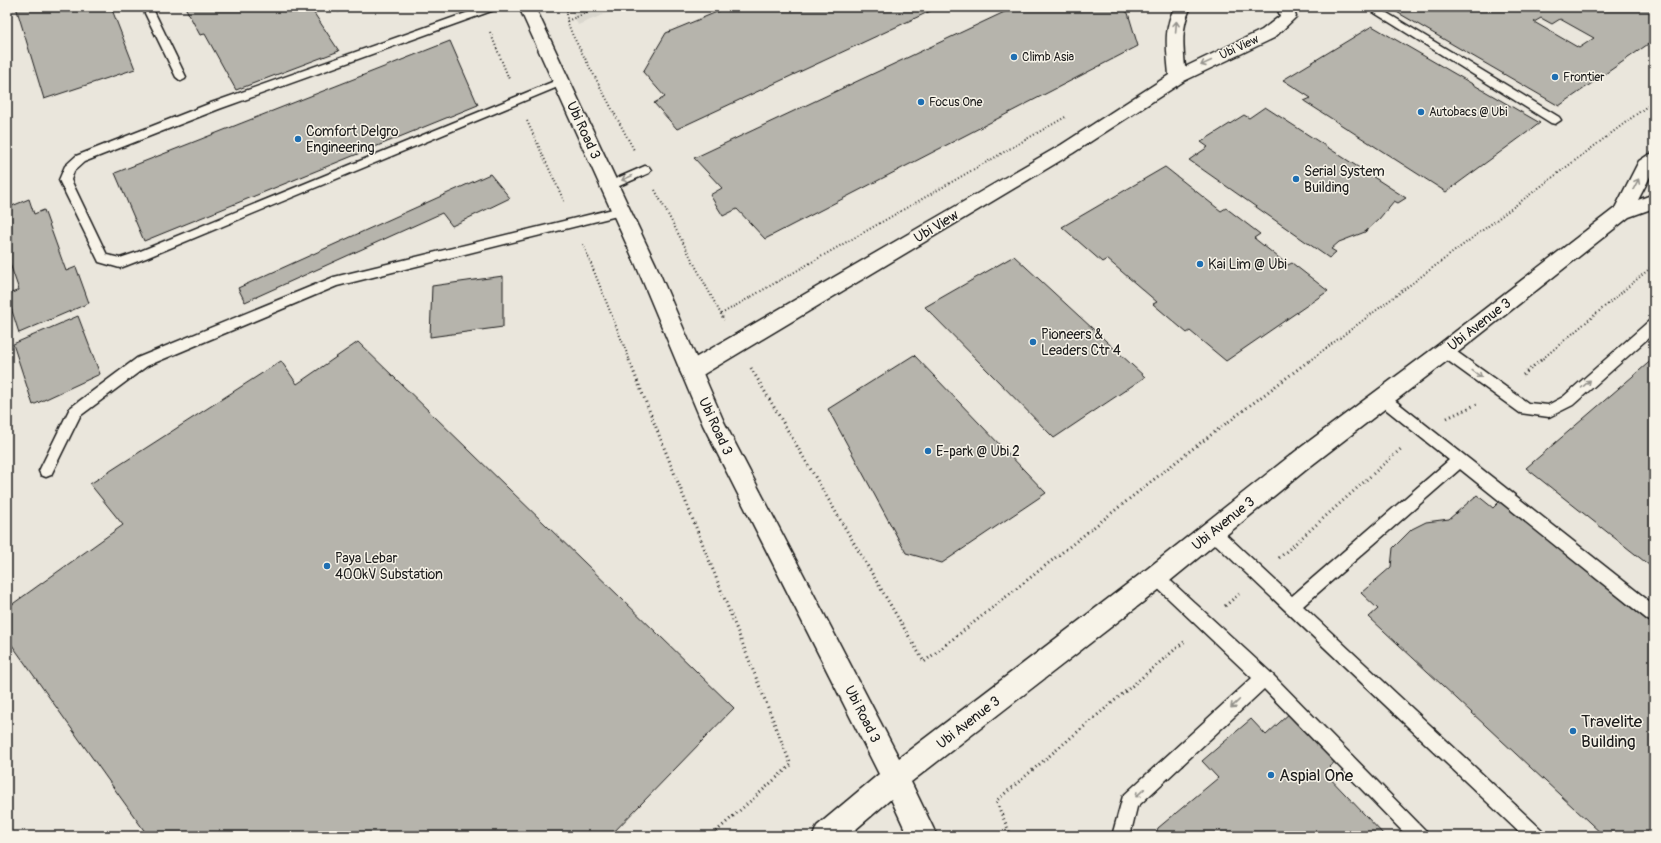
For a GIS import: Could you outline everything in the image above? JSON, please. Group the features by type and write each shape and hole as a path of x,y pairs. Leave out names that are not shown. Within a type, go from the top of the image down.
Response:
{"street":[{"name":"Ubi Road 3","path":"527,7 610,186 714,425 895,778 923,836"},
{"path":"1178,77 1175,46 1177,16 1183,7"},
{"name":"Ubi View","path":"691,371 1067,149 1178,77 1268,34 1288,17 1285,7"},
{"name":"Ubi Avenue 3","path":"1622,212 1645,166 1654,160"},
{"name":"Ubi Avenue 3","path":"827,836 895,778 1156,577 1212,531 1622,212 1654,201"}],"lane":[{"path":"147,7 181,77"},
{"path":"1370,7 1555,120"},
{"path":"488,9 215,106 80,159 69,169 65,180 103,259 120,263 561,82"},
{"path":"610,186 645,170"},
{"path":"46,471 75,412 142,362 334,282 621,211"},
{"path":"1445,351 1525,409 1549,411 1568,401 1654,325"},
{"path":"1383,398 1654,615"},
{"path":"1292,606 1460,460"},
{"path":"1212,531 1536,836"},
{"path":"1156,577 1264,678 1419,836"},
{"path":"1121,836 1129,802 1264,678"}],"path":[{"path":"568,21 600,7"},
{"path":"488,9 517,100 574,222 791,765 711,836"},
{"path":"924,662 1191,450 1654,101"},
{"path":"721,314 1072,113"},
{"path":"1011,836 996,801 1260,576 1422,429 1502,393 1654,265"}],"shaded area":[{"path":"569,7 622,7 578,25"}],"building":[{"path":"16,7 111,7 135,69 44,99"},
{"path":"185,7 310,7 339,51 236,90 205,34 200,35"},
{"path":"334,7 352,7 338,12"},
{"path":"729,7 939,7 677,129 654,103 665,97 643,72 666,33"},
{"name":"Focus One","path":"1015,7 1119,7 1128,13 1138,46 765,239 737,209 723,216 710,195 722,188 694,158"},
{"name":"Frontier","path":"1388,7 1654,7 1654,40 1559,106","holes":["1541,18 1552,24 1560,19 1594,38 1579,48 1534,22"]},
{"name":"Autobacs @ Ubi","path":"1372,26 1540,123 1446,192 1304,101 1311,98 1283,80"},
{"name":"Comfort Delgro Engineering","path":"450,41 478,105 144,241 115,173"},
{"name":"Serial System Building","path":"1265,107 1406,198 1398,203 1394,201 1379,219 1365,232 1339,242 1331,249 1336,252 1329,258 1189,160 1208,147 1201,142 1244,115 1249,118"},
{"name":"Kai Lim @ Ubi","path":"1165,167 1221,211 1226,208 1260,234 1254,238 1288,265 1292,263 1328,291 1226,361 1190,331 1187,333 1153,304 1157,302 1107,259 1102,262 1062,227"},
{"path":"490,174 510,198 452,226 442,213 245,302 238,288"},
{"path":"29,199 34,214 44,210 66,271 76,267 89,303 19,333 7,295 19,290 7,255 7,208"},
{"name":"Pioneers & Leaders Ctr 4","path":"1014,256 1145,377 1054,438 925,307"},
{"path":"503,276 503,327 430,337 432,286"},
{"path":"78,316 100,374 33,405 13,344"},
{"name":"Paya Lebar 400kV Substation","path":"358,342 734,708 610,836 148,836 7,638 7,608 123,525 90,484 281,361 297,384"},
{"name":"E-park @ Ubi 2","path":"914,355 1046,493 942,563 906,553 828,409"},
{"path":"1654,358 1654,569 1526,468"},
{"name":"Travelite Building","path":"1477,495 1493,508 1500,501 1654,626 1654,836 1604,836 1369,617 1378,609 1361,593 1391,567 1393,548 1412,529 1426,522 1449,519"},
{"name":"Aspial One","path":"1292,711 1336,760 1325,773 1385,836 1155,836 1158,828 1218,778 1202,761 1251,719 1266,735"}],"place":[{"name":"Climb Asia","path":"1014,57"},
{"name":"Frontier","path":"1555,77"},
{"name":"Focus One","path":"921,102"},
{"name":"Autobacs @ Ubi","path":"1421,112"},
{"name":"Comfort Delgro Engineering","path":"298,139"},
{"name":"Serial System Building","path":"1296,179"},
{"name":"Kai Lim @ Ubi","path":"1200,264"},
{"name":"Pioneers & Leaders Ctr 4","path":"1033,342"},
{"name":"E-park @ Ubi 2","path":"928,451"},
{"name":"Paya Lebar 400kV Substation","path":"327,566"},
{"name":"Travelite Building","path":"1573,731"},
{"name":"Aspial One","path":"1271,775"}]}
